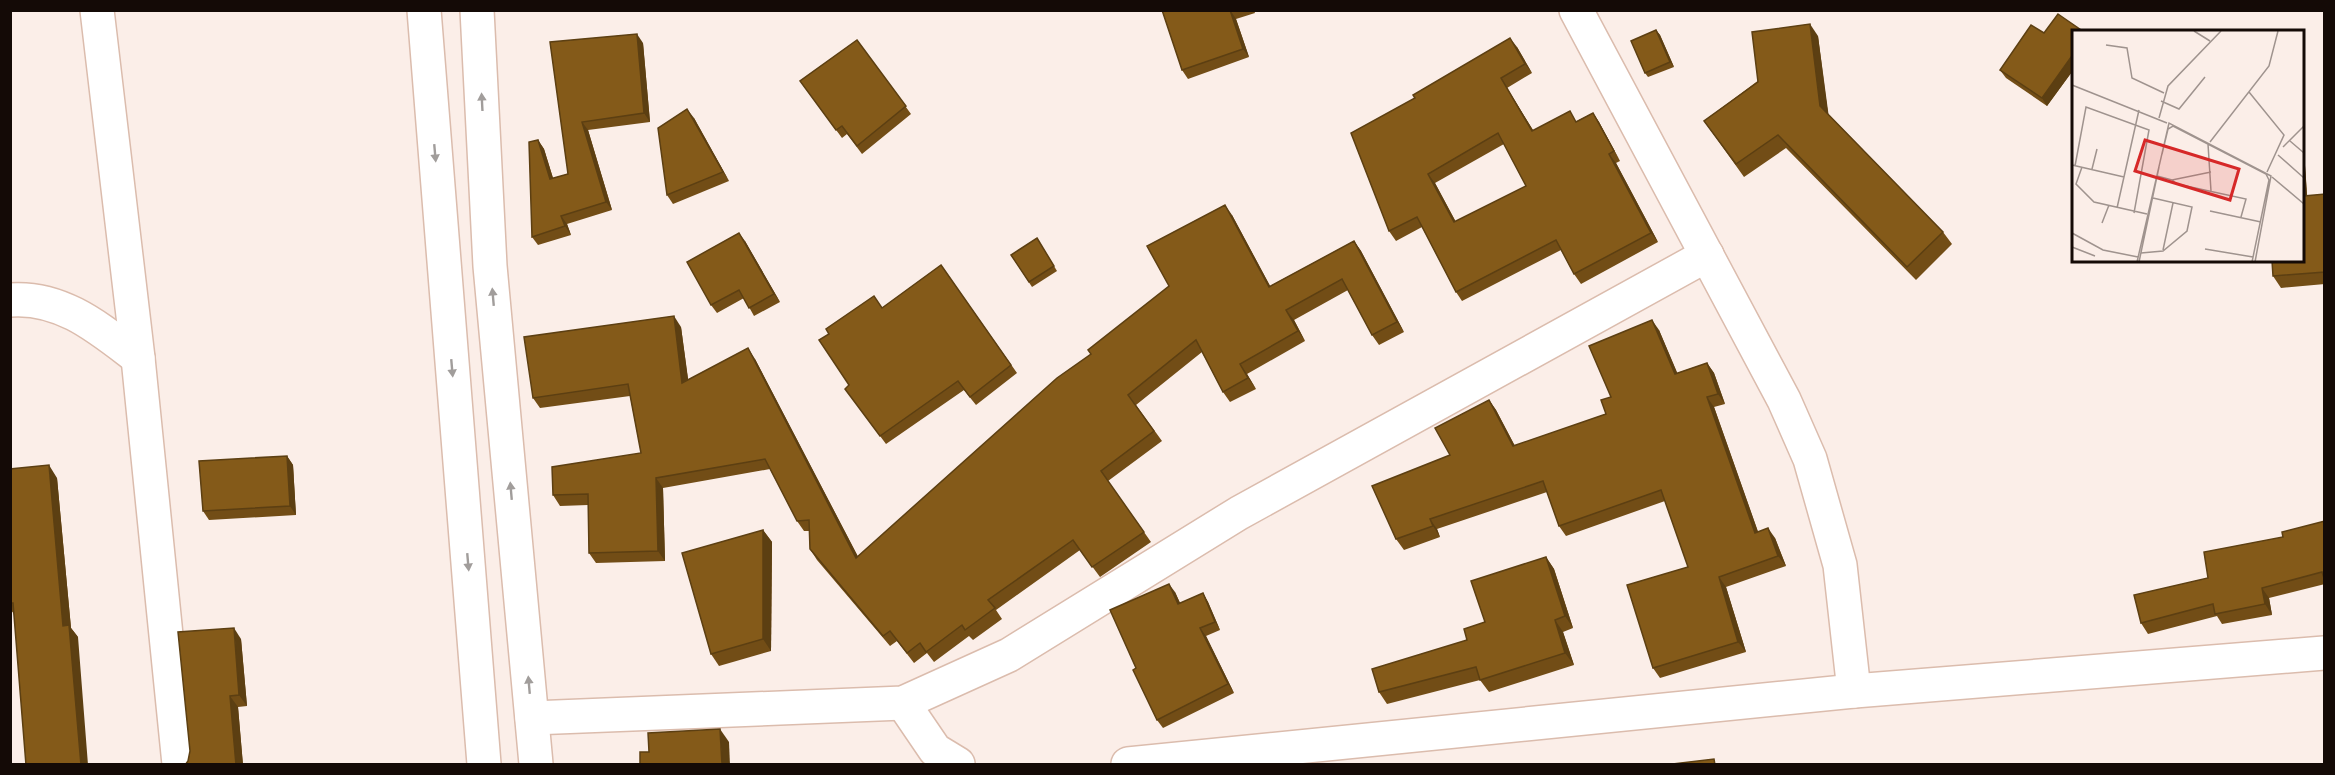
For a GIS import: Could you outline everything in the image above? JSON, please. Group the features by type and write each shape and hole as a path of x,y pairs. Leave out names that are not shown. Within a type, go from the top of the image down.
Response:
{"street":[{"path":"97,10 138,358 179,765"},
{"path":"424,10 484,765"},
{"path":"477,10 490,266 537,765"},
{"path":"1576,10 1784,399 1810,459 1840,565 1854,691"},
{"path":"532,718 903,703 1009,656 1239,513 1707,255"},
{"path":"10,300 30,298 80,315 138,358"},
{"path":"1128,765 1854,691 2325,653"},
{"path":"903,703 935,750 958,765"}],"building":[{"path":"1162,10 1230,10 1243,49 1182,70"},
{"path":"2058,14 2081,30 2072,30 2072,56 2042,98 2000,70 2031,25 2044,33"},
{"path":"1810,24 1820,106 1943,232 1907,267 1778,135 1736,164 1704,121 1758,82 1752,32"},
{"path":"1656,30 1670,62 1645,73 1631,41"},
{"path":"637,34 644,113 582,122 606,202 561,216 565,226 532,237 529,142 538,140 550,179 568,174 550,42"},
{"path":"1510,38 1525,64 1501,78 1532,131 1570,111 1576,122 1593,113 1614,151 1609,154 1651,233 1574,274 1556,240 1456,292 1417,217 1389,231 1351,133 1415,98 1413,95","holes":["1498,133 1526,186 1454,222 1428,174"]},
{"path":"857,40 906,106 857,146 842,126 836,130 800,81"},
{"path":"687,109 723,172 667,195 658,128"},
{"path":"2325,194 2325,272 2273,276 2272,262 2305,262 2305,196"},
{"path":"1225,205 1269,287 1354,241 1397,322 1372,335 1342,279 1286,310 1298,331 1240,364 1248,378 1223,392 1196,340 1128,395 1154,431 1101,471 1144,532 1092,567 1073,540 988,600 995,608 965,630 962,625 926,652 920,643 907,653 890,631 883,636 810,549 809,520 797,521 765,459 656,478 658,551 589,553 588,494 553,495 552,467 641,453 628,384 533,398 524,337 674,316 682,383 748,348 856,558 1057,378 1091,354 1088,350 1169,286 1147,246"},
{"path":"739,233 774,294 749,308 739,290 711,305 687,262"},
{"path":"1037,238 1054,266 1029,282 1011,255"},
{"path":"941,265 1011,365 970,397 958,381 880,436 845,389 849,385 819,340 829,334 826,329 874,296 882,308"},
{"path":"1652,320 1675,374 1707,363 1718,394 1707,397 1755,533 1768,528 1778,556 1719,577 1738,642 1653,668 1627,585 1688,567 1661,490 1559,526 1543,481 1430,519 1433,526 1396,539 1372,486 1450,455 1435,428 1489,400 1513,446 1606,414 1601,400 1611,397 1589,346"},
{"path":"287,456 290,506 203,511 199,461"},
{"path":"49,465 63,626 69,625 81,765 26,765 13,603 10,603 10,469"},
{"path":"2325,521 2325,581 2322,572 2262,588 2265,604 2215,614 2213,604 2141,623 2134,595 2208,578 2204,552 2283,537 2282,532"},
{"path":"763,530 763,639 711,654 682,553"},
{"path":"1546,557 1565,616 1555,620 1565,653 1480,680 1476,667 1379,692 1372,669 1467,640 1464,629 1485,622 1471,581"},
{"path":"1169,584 1178,604 1203,593 1215,622 1200,628 1228,684 1157,720 1133,670 1136,668 1110,610"},
{"path":"234,628 239,695 230,696 236,765 185,765 190,751 178,632"},
{"path":"720,729 722,765 640,765 640,752 649,752 648,733"},
{"path":"1714,759 1715,765 1664,765"}]}
